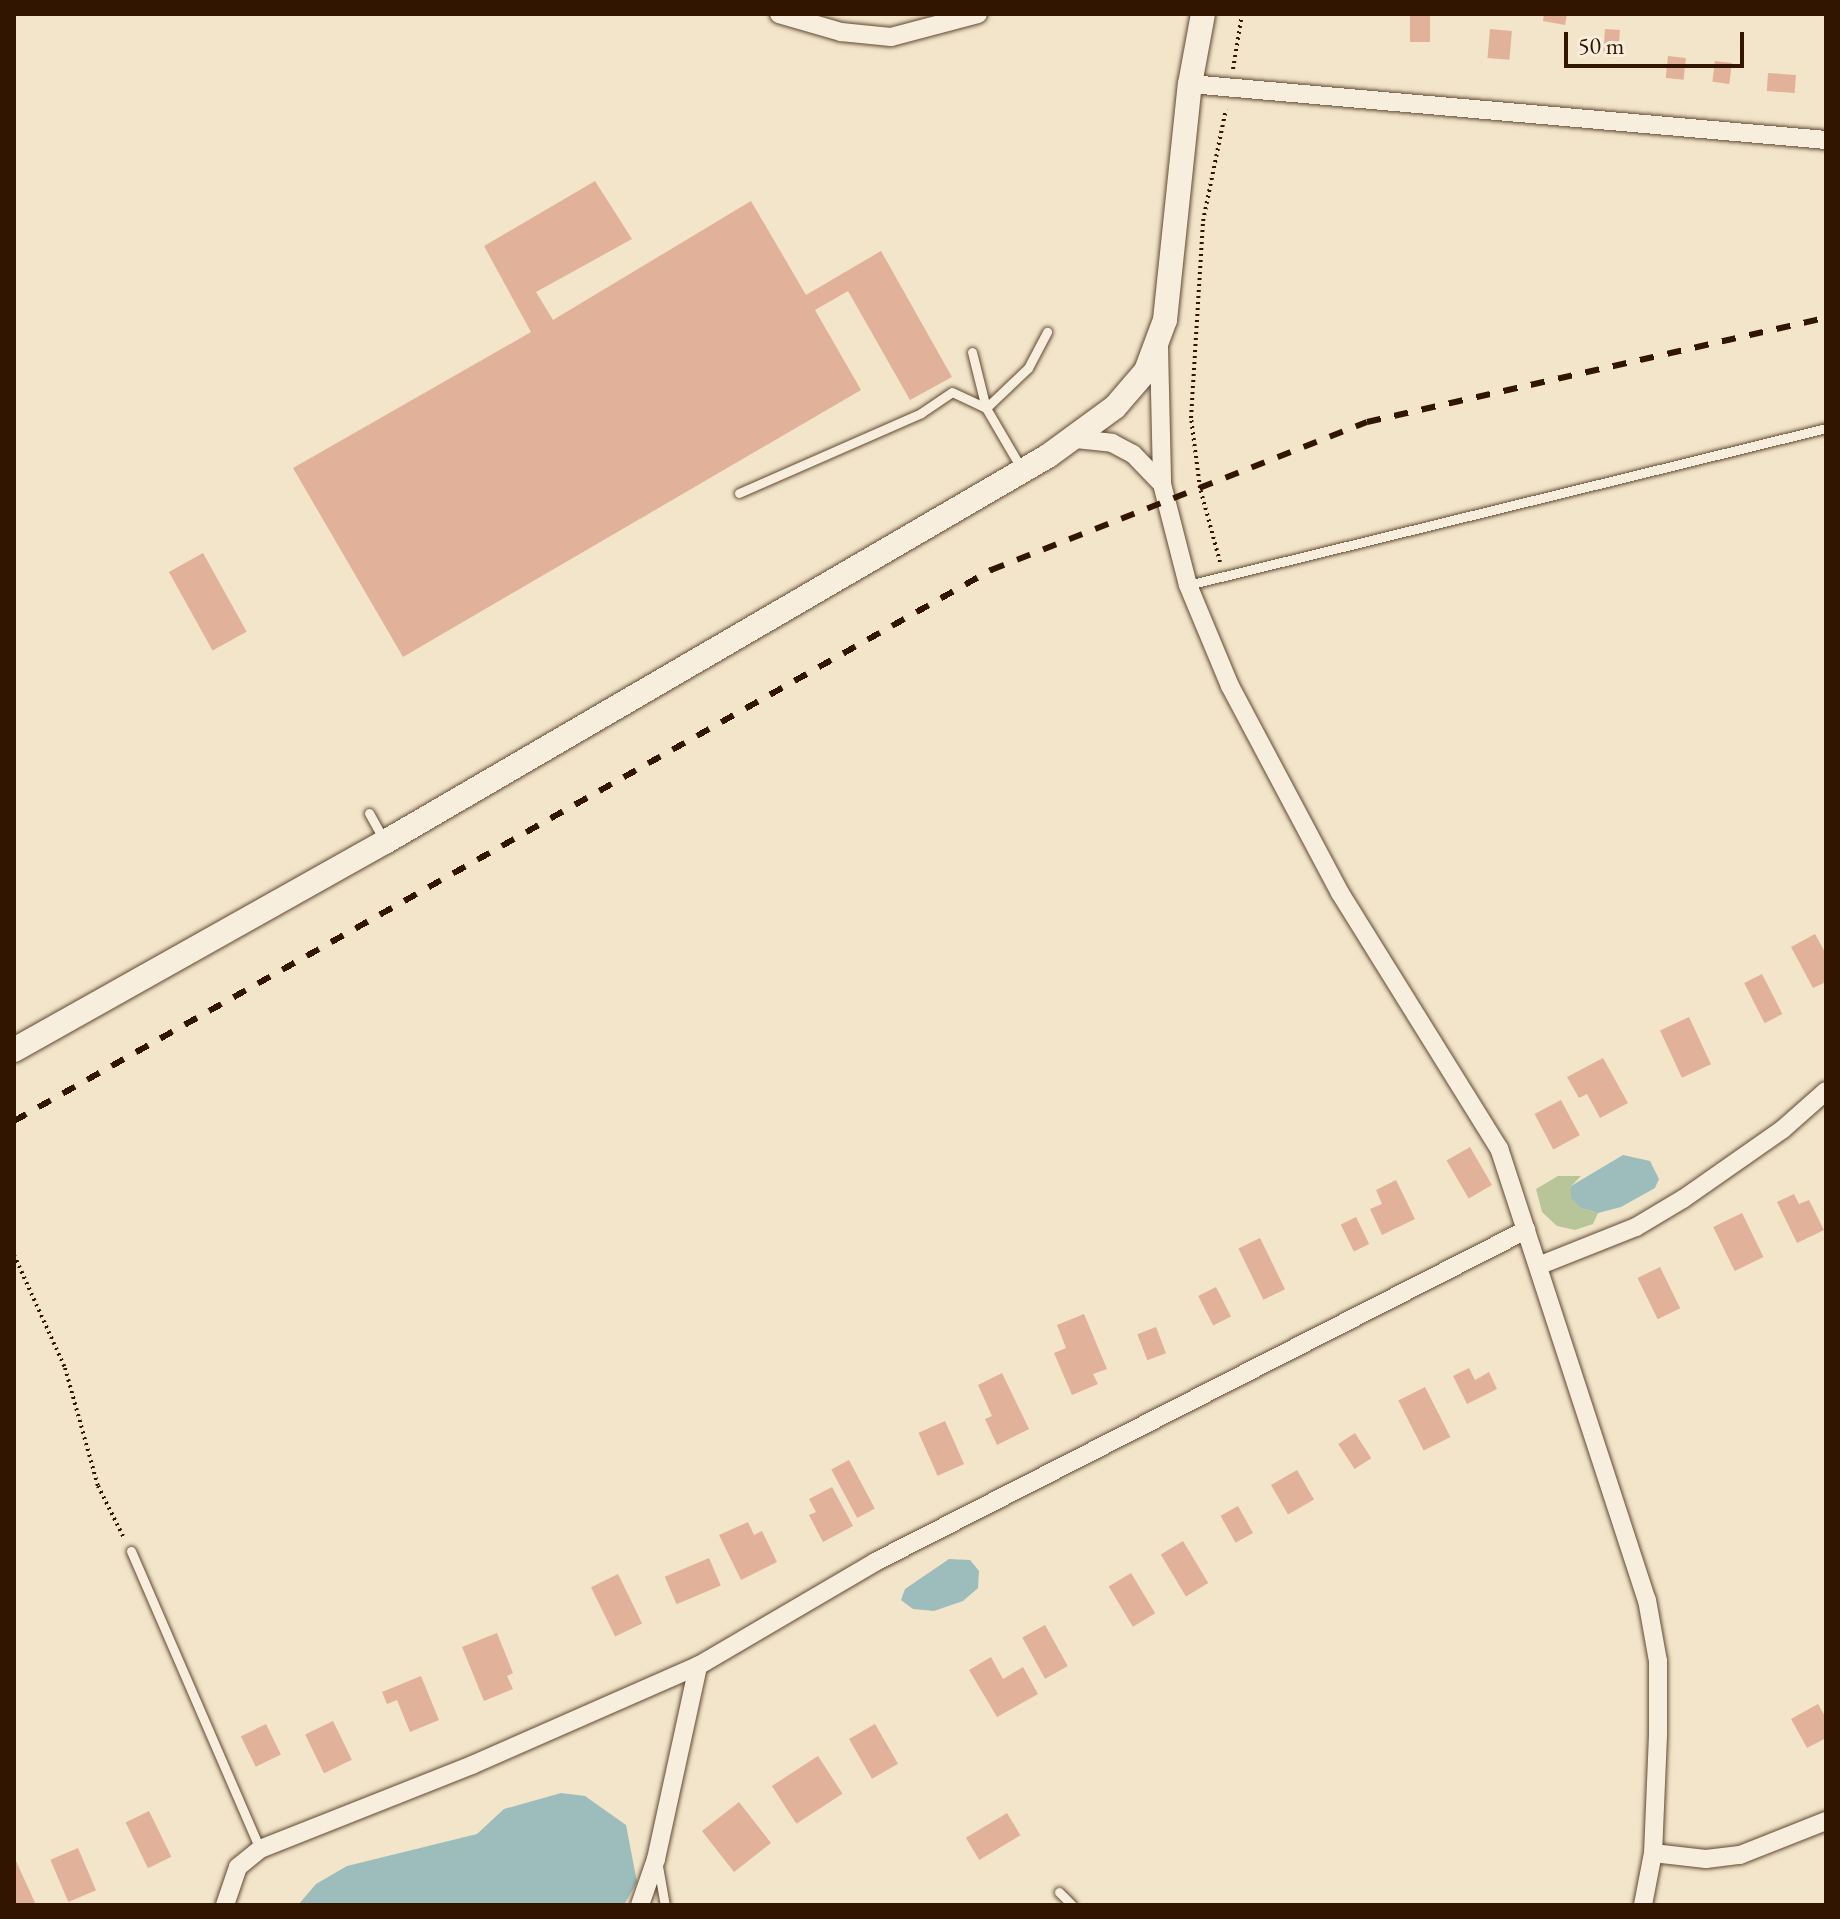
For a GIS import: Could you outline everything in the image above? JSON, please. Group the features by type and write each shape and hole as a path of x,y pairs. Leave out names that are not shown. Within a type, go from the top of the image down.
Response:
{"street":[{"path":"779,14 841,32 891,37 978,14"},
{"path":"1203,14 1190,84 1159,347 1162,484 1188,585 1230,686 1340,893 1499,1148 1647,1600 1658,1661 1653,1853 1643,1905"},
{"path":"1190,84 1229,91 1826,140"},
{"path":"14,1050 385,842 1076,439 1131,393 1159,347"},
{"path":"1076,439 1112,443 1133,454 1162,484"},
{"path":"1538,1266 1636,1227 1683,1199 1783,1129 1826,1091"},
{"path":"225,1905 238,1867 260,1849 472,1765 698,1666 875,1562 1526,1230"},
{"path":"640,1905 656,1859 698,1666"},
{"path":"1653,1853 1706,1859 1740,1855 1826,1821"}],"lane":[{"path":"986,408 1028,368 1047,332"},
{"path":"972,352 986,408 1023,470"},
{"path":"739,493 921,413 952,392 986,408"},
{"path":"1188,585 1826,428"},
{"path":"369,813 385,842"},
{"path":"131,1551 260,1849"},
{"path":"656,1859 665,1905"},
{"path":"1059,1892 1072,1905"}],"path":[{"path":"1223,576 1200,488 1191,418 1203,221 1242,14"},
{"path":"14,1255 65,1368 98,1486 131,1551"}],"green space":[{"path":"1558,1176 1581,1176 1571,1186 1581,1208 1598,1213 1593,1224 1575,1230 1557,1226 1542,1212 1536,1189"}],"water":[{"path":"1623,1155 1650,1161 1659,1179 1655,1188 1621,1207 1598,1213 1581,1208 1571,1198 1571,1186"},
{"path":"949,1559 970,1560 979,1571 978,1588 963,1601 934,1611 913,1609 901,1600 905,1589"},
{"path":"561,1793 585,1796 626,1825 637,1882 624,1905 298,1905 316,1884 347,1866 477,1834 504,1809"}],"building":[{"path":"1410,14 1430,14 1430,42 1410,42"},
{"path":"1544,14 1567,14 1565,25 1543,21"},
{"path":"1490,29 1512,31 1509,60 1487,58"},
{"path":"1605,29 1620,30 1618,54 1603,53"},
{"path":"1668,56 1686,58 1684,80 1666,78"},
{"path":"1715,61 1732,63 1729,84 1712,82"},
{"path":"1768,73 1796,75 1795,93 1767,91"},
{"path":"595,181 632,239 536,292 553,320 751,201 806,295 881,251 952,377 910,400 848,291 815,310 861,390 403,657 293,468 531,332 484,246"},
{"path":"203,553 247,632 213,651 169,572"},
{"path":"1815,934 1826,954 1826,982 1813,988 1791,947"},
{"path":"1762,974 1782,1014 1765,1023 1744,983"},
{"path":"1689,1017 1711,1064 1682,1078 1660,1031"},
{"path":"1603,1058 1628,1103 1600,1118 1587,1094 1579,1098 1567,1077"},
{"path":"1561,1100 1580,1135 1553,1149 1535,1114"},
{"path":"1470,1147 1492,1185 1469,1199 1447,1160"},
{"path":"1396,1180 1415,1219 1382,1235 1370,1209 1382,1204 1376,1190"},
{"path":"1794,1194 1799,1204 1809,1200 1824,1230 1797,1243 1777,1202"},
{"path":"1742,1213 1763,1257 1735,1271 1713,1227"},
{"path":"1356,1217 1369,1244 1354,1251 1341,1224"},
{"path":"1260,1238 1285,1289 1263,1300 1238,1249"},
{"path":"1660,1267 1680,1308 1658,1319 1638,1278"},
{"path":"1216,1287 1231,1316 1213,1325 1198,1296"},
{"path":"1084,1314 1107,1369 1093,1374 1098,1384 1072,1395 1054,1353 1066,1348 1057,1325"},
{"path":"1156,1327 1166,1353 1147,1360 1137,1334"},
{"path":"1469,1368 1475,1380 1489,1372 1497,1389 1467,1404 1453,1376"},
{"path":"1002,1373 1029,1429 997,1445 985,1419 992,1416 978,1385"},
{"path":"1425,1387 1450,1437 1424,1451 1398,1401"},
{"path":"945,1421 964,1464 938,1476 919,1433"},
{"path":"1355,1433 1371,1458 1355,1469 1338,1444"},
{"path":"849,1460 875,1509 857,1518 831,1469"},
{"path":"1297,1470 1314,1499 1288,1514 1271,1485"},
{"path":"832,1487 853,1526 823,1542 809,1515 816,1512 809,1499"},
{"path":"1238,1506 1253,1533 1236,1543 1221,1516"},
{"path":"748,1522 754,1535 762,1531 777,1562 741,1580 719,1535"},
{"path":"1183,1541 1208,1583 1186,1596 1161,1554"},
{"path":"709,1558 721,1586 677,1604 665,1577"},
{"path":"1131,1573 1155,1613 1133,1627 1109,1586"},
{"path":"618,1574 642,1623 615,1637 591,1587"},
{"path":"1045,1625 1068,1666 1045,1679 1022,1638"},
{"path":"497,1633 513,1673 507,1676 513,1689 484,1701 462,1647"},
{"path":"991,1657 1003,1679 1023,1667 1038,1694 997,1717 969,1670"},
{"path":"421,1676 439,1720 410,1732 397,1700 387,1704 382,1692"},
{"path":"1818,1704 1826,1718 1826,1738 1807,1748 1791,1719"},
{"path":"333,1721 352,1760 324,1773 305,1735"},
{"path":"266,1724 281,1755 256,1767 241,1736"},
{"path":"875,1724 898,1764 872,1779 849,1739"},
{"path":"818,1756 843,1794 796,1824 772,1786"},
{"path":"739,1802 771,1843 734,1872 702,1831"},
{"path":"149,1811 171,1857 148,1868 126,1822"},
{"path":"1007,1813 1020,1835 979,1860 966,1838"},
{"path":"78,1848 96,1890 68,1902 50,1860"},
{"path":"16,1861 36,1905 14,1905"}],"railway":[{"path":"14,1121 991,570 1367,422 1826,318"}]}
